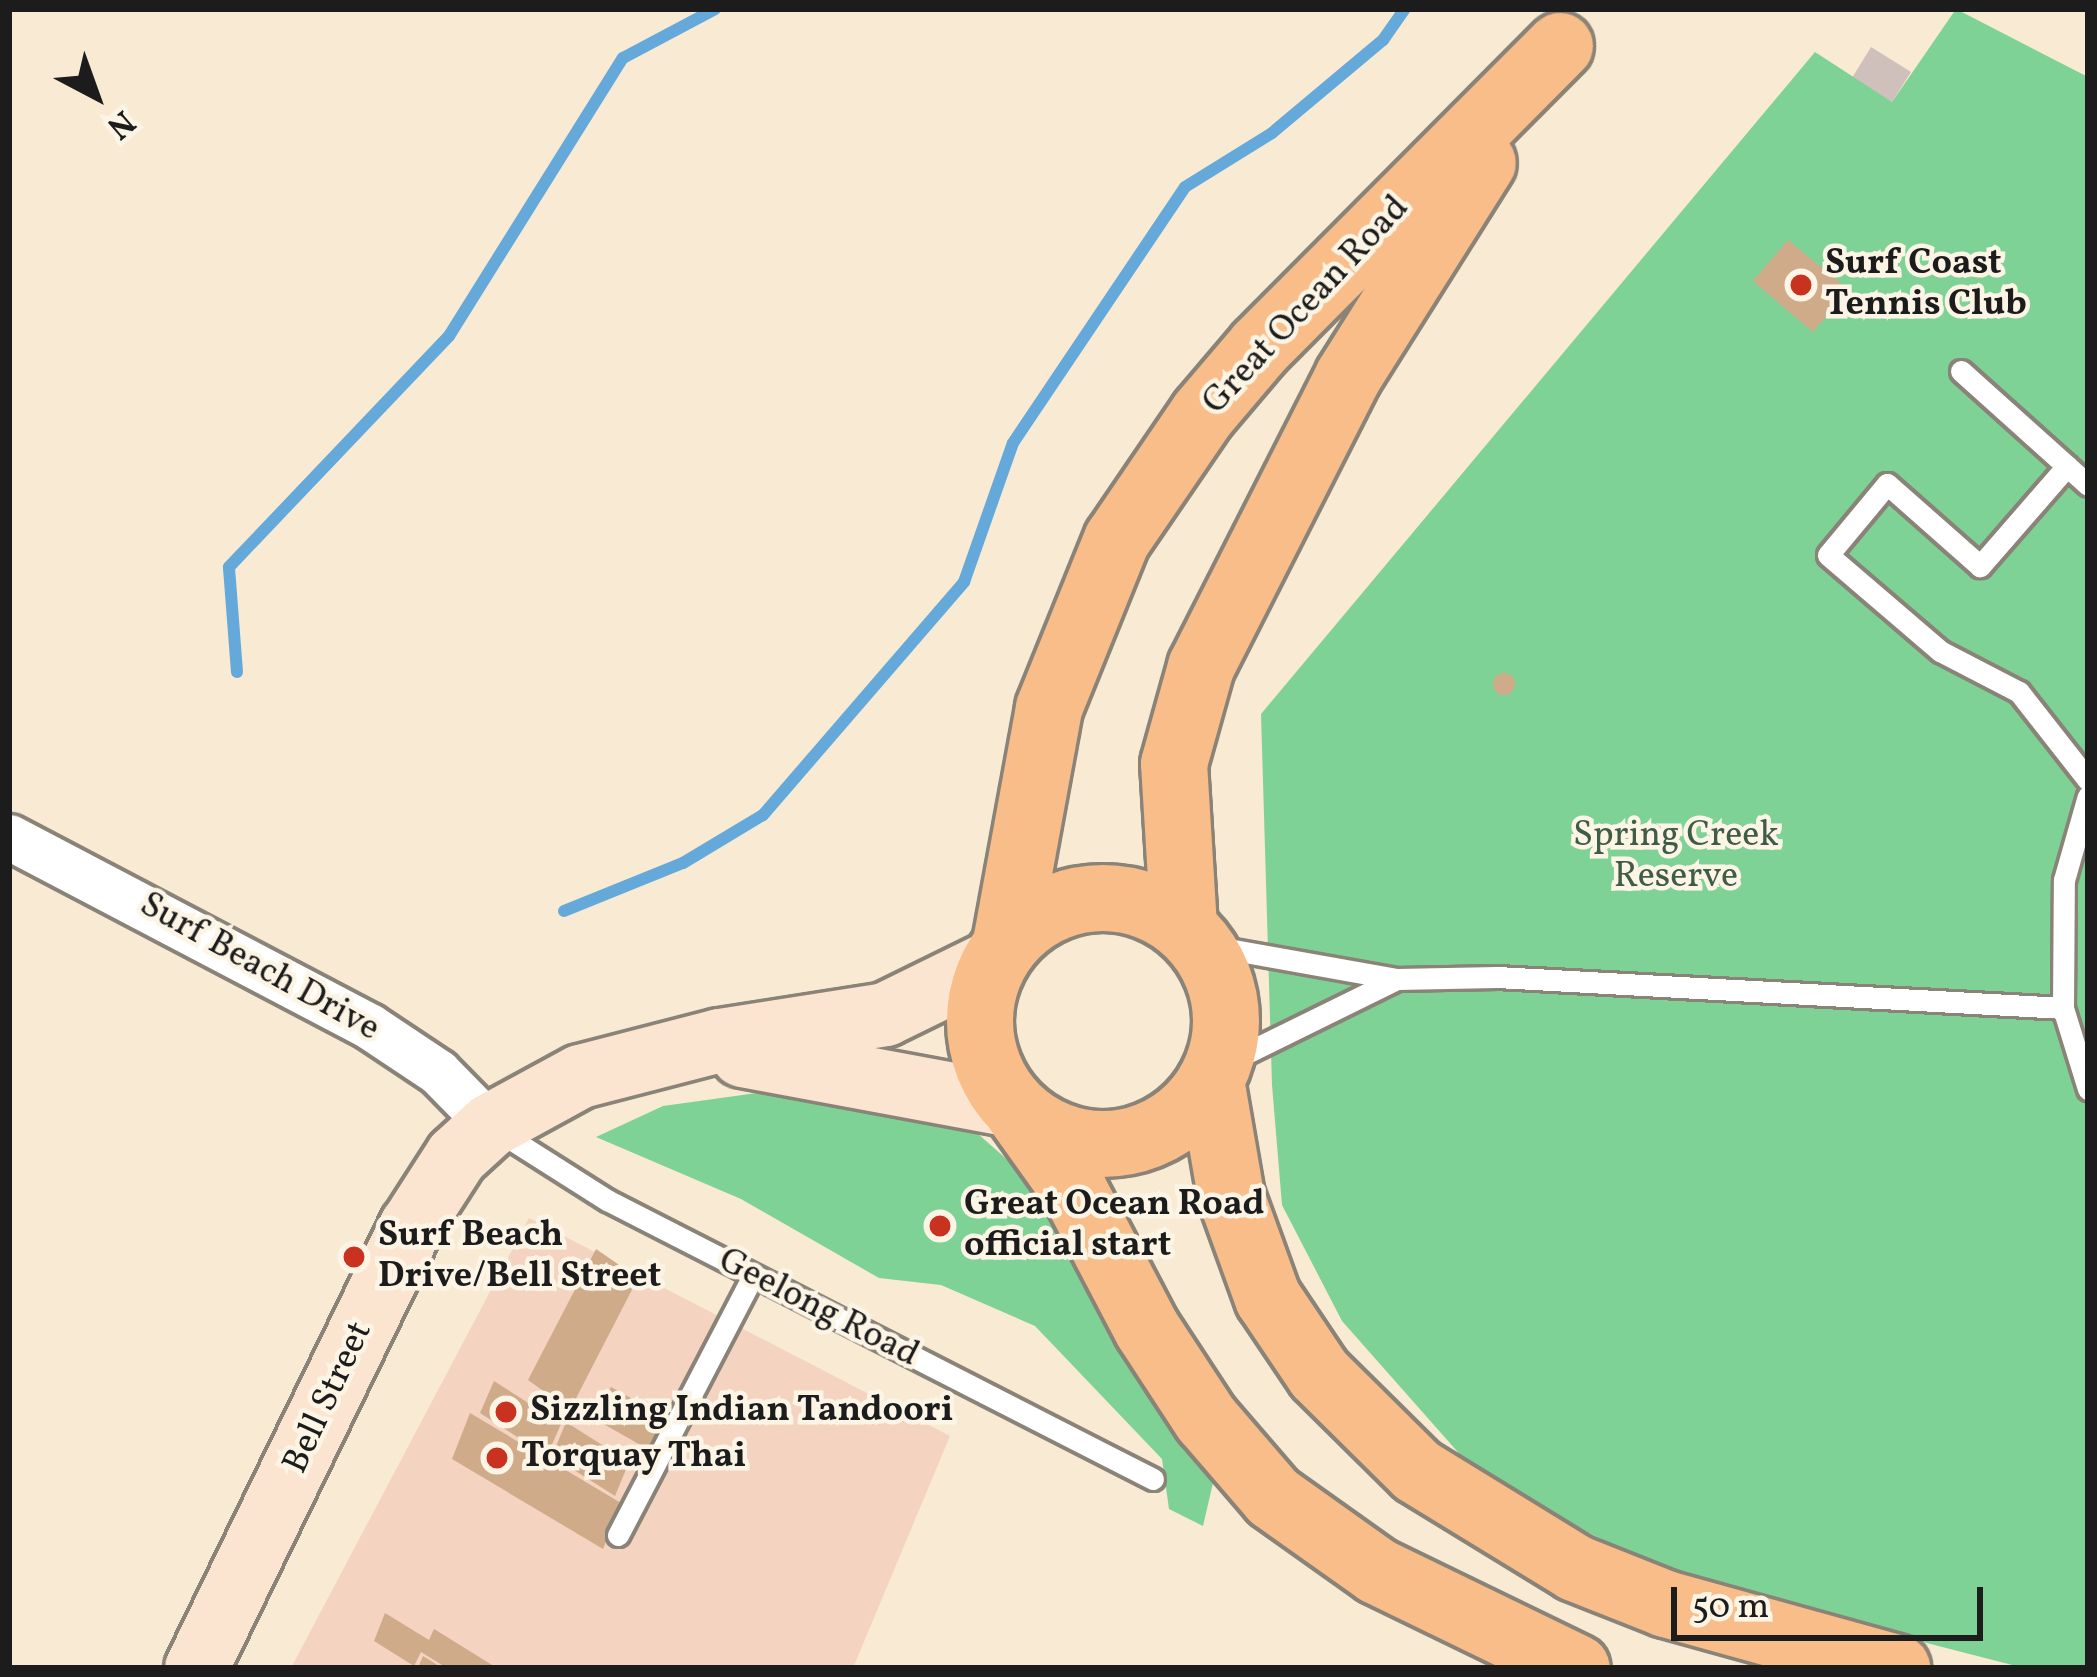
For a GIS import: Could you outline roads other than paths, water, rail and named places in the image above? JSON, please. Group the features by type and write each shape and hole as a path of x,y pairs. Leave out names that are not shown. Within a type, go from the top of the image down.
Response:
{"main road":[{"name":"Great Ocean Road","path":"1192,935 1174,764 1201,667 1374,332 1574,28"},
{"name":"Great Ocean Road","path":"1001,952 1048,708 1118,540 1203,414 1260,347 1574,28"},
{"path":"1577,1668 1377,1571 1273,1498 1206,1419 1147,1329 1074,1190 986,1065 979,1029 1001,952 1045,913 1092,897 1125,898 1192,935 1226,1003 1215,1073 1231,1196 1268,1298 1319,1375 1403,1460 1449,1497 1575,1568 1666,1604 1897,1668"},
{"path":"1015,1109 1049,1133 1123,1143 1189,1110 1215,1073"}],"street":[{"name":"Surf Beach Drive","path":"9,837 369,1026 438,1072 490,1125"},
{"name":"Bell Street","path":"196,1668 411,1226 456,1156 490,1125 580,1076 671,1052 885,1014 1001,952"},
{"name":"Bell Street","path":"671,1052 790,1061 1015,1109"}],"lane":[{"path":"1961,371 2088,485"},
{"path":"2067,466 1980,566 1887,484 1828,555 1940,651 2019,692 2088,780"},
{"path":"2088,796 2064,880 2063,1008 2088,1089"},
{"path":"1192,935 1397,979 1497,977 2063,1008"},
{"path":"1215,1073 1397,979"},
{"name":"Geelong Road","path":"490,1125 596,1194 1154,1479"},
{"path":"618,1535 753,1276"}],"waterway":[{"path":"237,672 229,567 449,336 623,58 715,9"},
{"path":"564,911 683,863 763,815 964,582 1013,443 1185,187 1272,133 1383,40 1405,9"}],"place":[{"name":"Surf Coast Tennis Club","path":"1801,285"},
{"name":"Great Ocean Road official start","path":"940,1226"},
{"name":"Surf Beach Drive/Bell Street","path":"354,1257"},
{"name":"Sizzling Indian Tandoori","path":"506,1412"},
{"name":"Torquay Thai","path":"497,1458"}],"park label":[{"name":"Spring Creek Reserve","path":"1676,856"}]}
